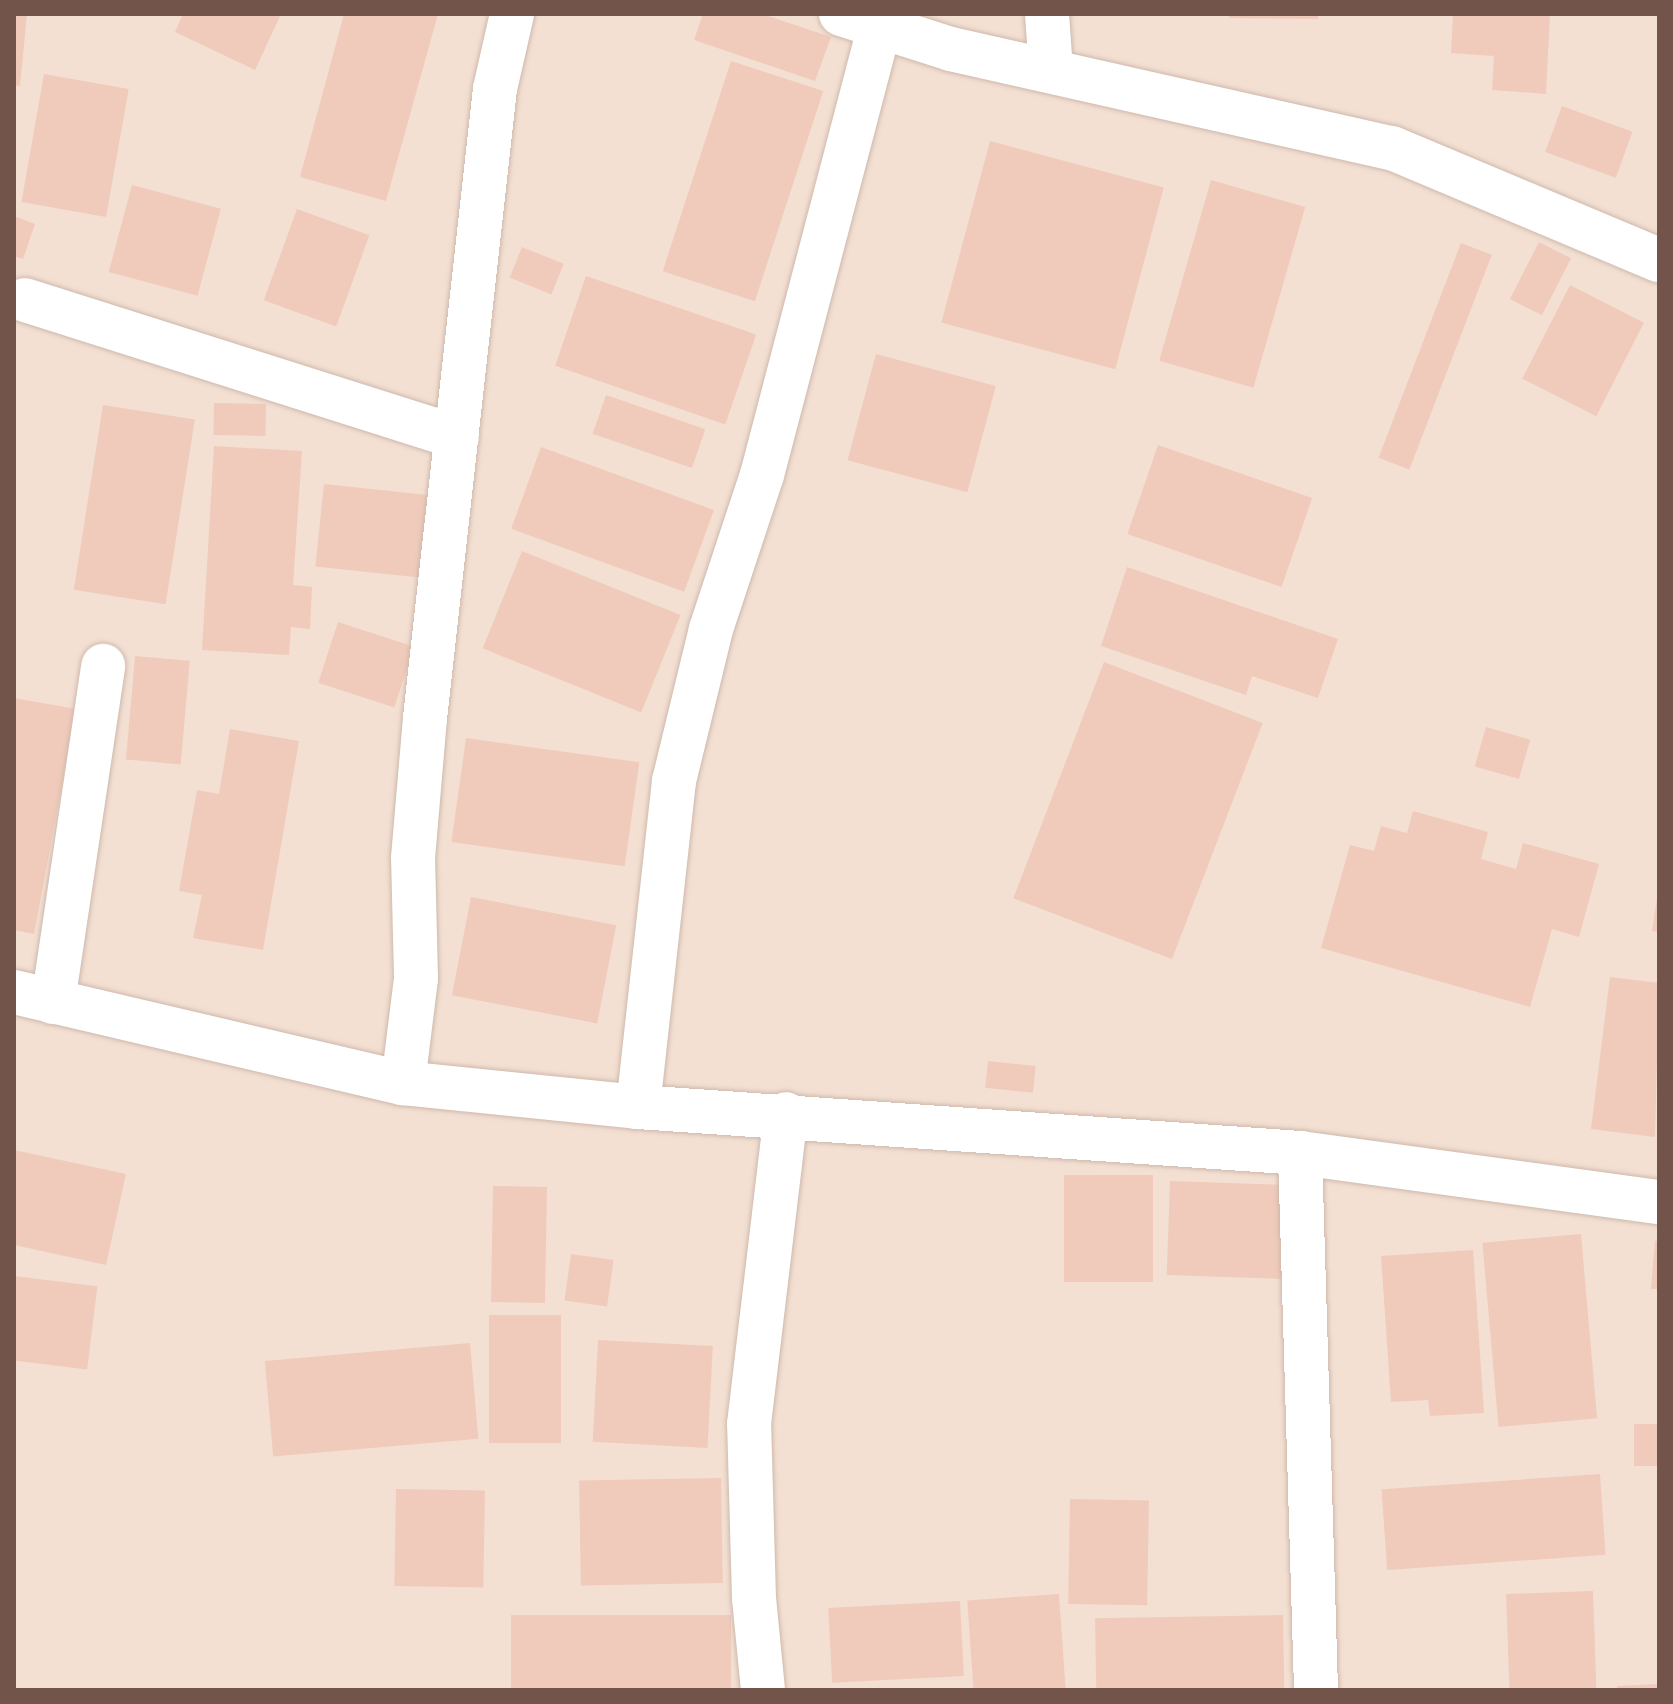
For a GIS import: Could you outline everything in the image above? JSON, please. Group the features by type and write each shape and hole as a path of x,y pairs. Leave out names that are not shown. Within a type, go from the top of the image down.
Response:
{"street":[{"path":"403,1083 416,978 416,827 495,89 512,14"},
{"path":"1047,14 1051,71"},
{"path":"638,1107 674,781 711,629 762,475 860,20 951,49 1392,148 1659,260"},
{"path":"25,300 457,437"},
{"path":"103,666 34,997 403,1083 638,1107 786,1114 1300,1153 1659,1202"},
{"path":"763,1690 754,1599 749,1424 786,1114"},
{"path":"1300,1153 1316,1690"}],"shaded area":[{"path":"14,14 1659,14 1659,1690 14,1690"}],"building":[{"path":"14,14 27,14 20,86 14,85"},
{"path":"183,14 281,14 255,70 175,32"},
{"path":"344,14 438,14 386,201 300,177"},
{"path":"703,14 762,14 831,37 815,81 694,40"},
{"path":"1229,14 1318,14 1318,19 1229,18"},
{"path":"1453,14 1550,14 1546,94 1492,90 1494,56 1451,53"},
{"path":"731,61 823,91 755,301 663,271"},
{"path":"44,74 129,89 106,217 21,202"},
{"path":"1562,106 1632,132 1616,178 1545,152"},
{"path":"990,141 1164,188 1115,369 941,323"},
{"path":"1211,180 1305,207 1253,388 1159,361"},
{"path":"132,185 221,209 198,296 109,272"},
{"path":"297,209 369,235 336,326 264,300"},
{"path":"14,216 35,224 23,259 14,256"},
{"path":"1539,242 1571,258 1542,315 1510,299"},
{"path":"1461,243 1492,255 1409,470 1379,458"},
{"path":"522,247 564,264 551,294 510,278"},
{"path":"586,276 756,335 725,424 555,366"},
{"path":"1570,285 1644,323 1596,416 1522,379"},
{"path":"876,354 996,386 967,492 848,460"},
{"path":"606,395 705,429 692,468 593,434"},
{"path":"214,403 266,404 265,436 213,435"},
{"path":"103,405 195,420 166,604 74,590"},
{"path":"1158,445 1312,498 1282,587 1127,534"},
{"path":"214,446 302,451 293,585 312,587 310,629 291,627 289,655 202,650"},
{"path":"541,447 714,510 684,592 511,529"},
{"path":"324,484 432,495 424,578 315,567"},
{"path":"522,551 681,615 641,712 483,648"},
{"path":"1127,567 1338,639 1318,698 1252,676 1246,695 1101,646"},
{"path":"338,622 414,647 394,708 318,683"},
{"path":"135,656 190,661 181,764 126,760"},
{"path":"1104,662 1263,723 1172,959 1013,898"},
{"path":"14,698 76,709 34,934 14,930"},
{"path":"1486,727 1530,740 1519,779 1475,766"},
{"path":"230,729 299,741 263,950 193,938 202,895 179,891 197,790 219,794"},
{"path":"466,738 639,762 625,866 451,842"},
{"path":"1413,811 1488,832 1481,859 1516,869 1523,843 1599,864 1579,937 1552,929 1530,1007 1321,948 1350,845 1374,851 1381,826 1407,833"},
{"path":"471,897 616,925 597,1023 452,995"},
{"path":"1659,898 1659,932 1652,931"},
{"path":"1610,977 1659,983 1655,1137 1591,1129"},
{"path":"988,1061 1036,1066 1033,1093 985,1088"},
{"path":"14,1150 126,1174 106,1265 14,1245"},
{"path":"1064,1175 1153,1175 1153,1282 1064,1282"},
{"path":"1170,1181 1285,1185 1282,1279 1167,1275"},
{"path":"493,1186 547,1187 545,1303 491,1302"},
{"path":"1581,1234 1597,1418 1499,1427 1482,1243"},
{"path":"1655,1241 1659,1241 1659,1289 1651,1289"},
{"path":"1473,1250 1484,1413 1430,1416 1428,1400 1391,1402 1381,1256"},
{"path":"571,1254 614,1260 607,1307 564,1301"},
{"path":"14,1276 97,1286 87,1370 14,1361"},
{"path":"489,1315 561,1315 561,1443 489,1443"},
{"path":"598,1340 713,1346 708,1448 593,1442"},
{"path":"470,1343 478,1439 273,1457 265,1361"},
{"path":"1634,1424 1659,1424 1659,1466 1634,1466"},
{"path":"1600,1474 1606,1555 1387,1570 1382,1489"},
{"path":"721,1478 723,1583 581,1585 579,1480"},
{"path":"396,1489 485,1491 483,1588 394,1586"},
{"path":"1070,1499 1149,1500 1147,1605 1068,1604"},
{"path":"1593,1591 1596,1690 1509,1690 1506,1594"},
{"path":"1059,1594 1066,1690 973,1690 967,1600"},
{"path":"960,1601 964,1676 832,1683 828,1608"},
{"path":"511,1615 731,1615 731,1690 511,1690"},
{"path":"1283,1615 1284,1690 1096,1690 1095,1618"},
{"path":"1659,1684 1659,1690 1617,1690 1617,1686"}]}
